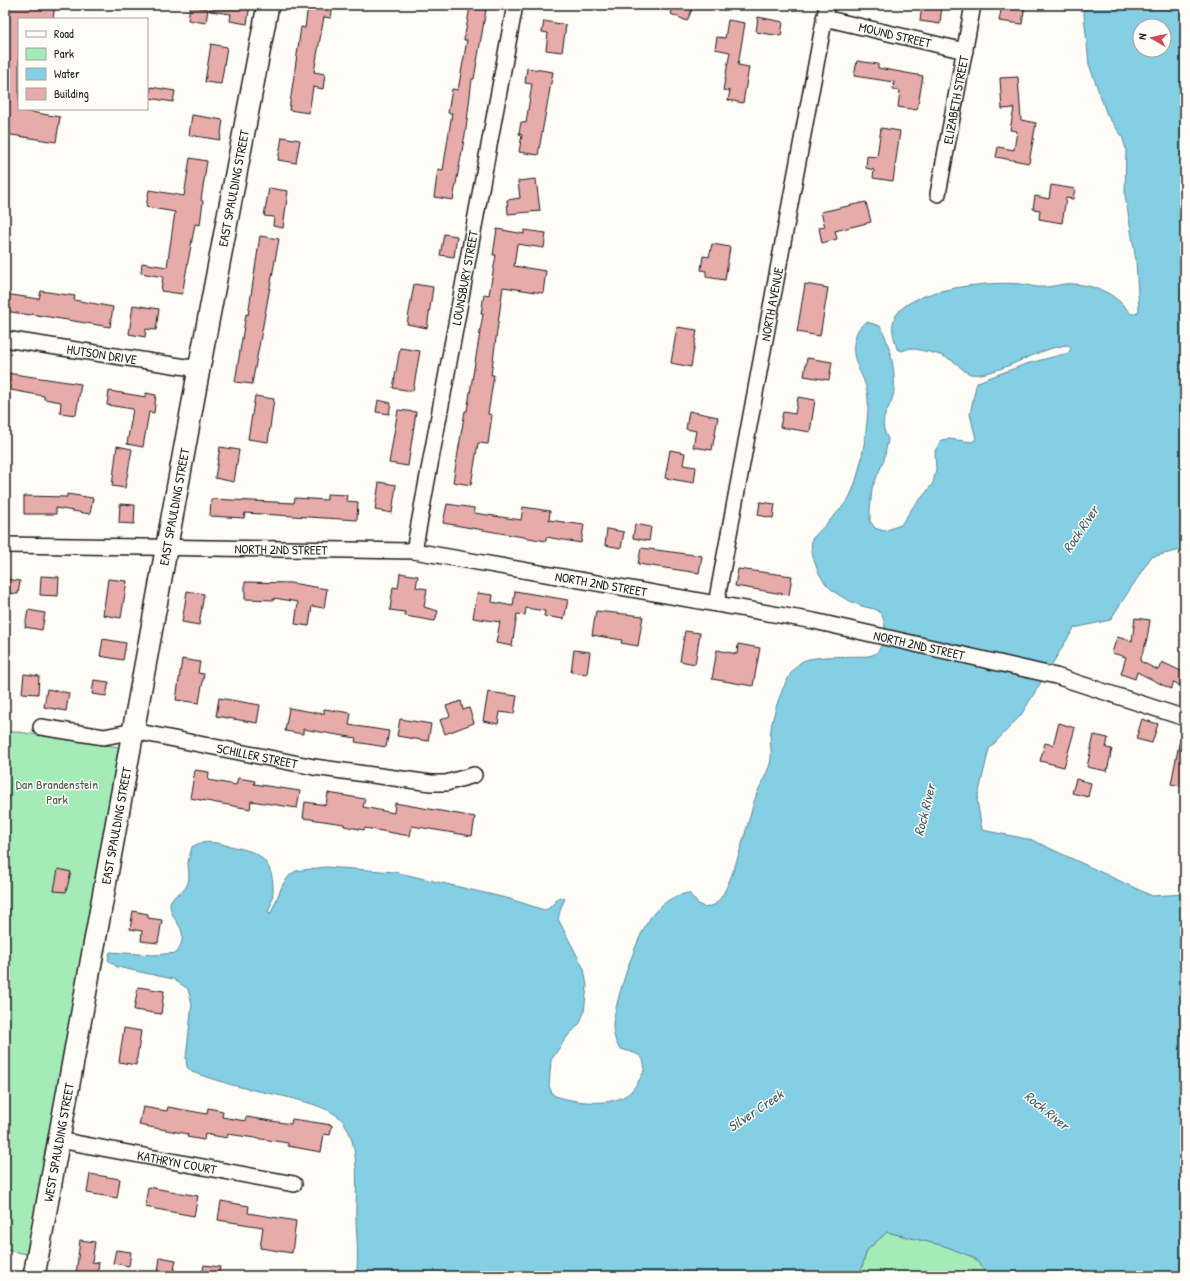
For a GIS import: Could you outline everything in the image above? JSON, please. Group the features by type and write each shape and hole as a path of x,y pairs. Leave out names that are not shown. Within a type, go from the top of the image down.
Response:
{"street":[{"name":"EAST SPAULDING STREET","path":"84,1009 199,369 268,5"},
{"name":"LOUNSBURY STREET","path":"414,551 515,5"},
{"name":"ELIZABETH STREET","path":"938,194 973,5"},
{"name":"MOUND STREET","path":"826,12 965,51"},
{"name":"NORTH AVENUE","path":"716,604 826,12"},
{"name":"HUTSON DRIVE","path":"5,338 199,369"},
{"name":"NORTH 2ND STREET","path":"5,545 414,551 814,621 1056,676 1185,718"},
{"name":"SCHILLER STREET","path":"41,727 104,737 134,731 314,767 423,782 446,782 474,775"},
{"name":"WEST SPAULDING STREET","path":"34,1276 84,1009"},
{"name":"KATHRYN COURT","path":"60,1140 294,1184"}],"green space":[{"name":"Dan Brandenstein Park","path":"5,732 18,732 119,747 28,1254 5,1250"},
{"path":"887,1232 945,1246 973,1257 990,1276 857,1276 861,1270 867,1250"}],"water":[{"path":"1083,5 1185,5 1185,549 1151,557 1110,620 1074,628 1021,715 989,749 977,800 982,830 1032,840 1152,896 1185,894 1185,1276 990,1276 973,1257 945,1246 887,1232 867,1250 861,1270 857,1276 356,1276 358,1259 356,1160 351,1136 340,1118 319,1106 236,1086 192,1072 187,1067 186,1058 192,1004 188,989 173,979 117,967 108,960 110,952 153,955 177,953 181,944 182,931 171,911 170,904 172,899 188,884 188,862 192,847 204,842 217,843 247,850 255,853 264,860 273,882 271,905 268,912 270,915 283,884 290,875 296,871 325,867 395,872 510,899 544,910 548,909 560,897 565,899 558,919 584,969 587,986 584,1012 580,1023 566,1038 551,1060 549,1086 553,1095 569,1100 589,1102 609,1101 625,1096 630,1092 642,1075 644,1070 644,1062 639,1055 619,1048 614,1036 613,1024 623,982 635,948 648,921 655,912 670,899 679,895 689,893 697,903 705,908 714,905 720,899 733,872 756,796 770,763 770,733 778,702 786,682 797,666 803,661 809,659 869,656 876,653 880,648 884,637 885,624 881,614 877,610 847,600 834,592 824,581 816,566 811,543 812,539 847,501 852,492 860,467 867,422 868,399 867,390 854,353 856,335 863,324 867,322 880,326 889,348 893,365 893,396 883,424 884,431 888,439 884,460 872,488 870,510 870,521 875,528 884,531 901,525 913,507 933,483 936,469 935,451 941,440 949,439 972,442 976,439 970,414 978,382 1026,364 1068,353 1071,349 1068,345 1056,347 1005,367 981,374 971,374 966,372 954,361 931,352 910,348 902,351 897,349 893,331 893,322 897,314 906,305 919,298 936,292 973,285 1007,283 1022,284 1034,287 1048,287 1065,284 1079,284 1110,294 1131,314 1136,314 1139,310 1136,260 1125,195 1126,149 1122,136 1107,115 1089,64"}],"building":[{"path":"5,5 55,5 53,18 18,18 18,110 60,117 56,142 5,134 7,103 5,103"},
{"path":"210,5 250,5 247,24 230,21 231,14 210,11"},
{"path":"308,5 333,5 331,18 324,17 314,72 325,74 323,89 313,87 309,113 289,110 301,27 305,28"},
{"path":"674,5 694,5 687,21 671,14"},
{"path":"922,5 942,5 940,24 920,21"},
{"path":"1002,5 1025,5 1022,24 999,21"},
{"path":"190,6 208,9 206,23 188,20"},
{"path":"470,7 486,10 474,79 472,79 466,129 453,200 434,197 438,169 443,170 452,113 448,113 452,89 458,90 467,40 464,40"},
{"path":"758,17 783,22 781,36 756,32"},
{"path":"728,20 745,23 738,65 749,67 743,103 728,100 730,91 723,90 730,52 715,49 717,37 725,38"},
{"path":"544,21 566,25 562,52 546,50 548,33 542,32"},
{"path":"211,44 227,47 221,84 205,82"},
{"path":"857,61 878,64 878,68 923,76 917,110 898,107 900,91 893,90 894,82 854,76"},
{"path":"527,68 553,72 538,155 519,152 522,135 519,134 521,122 526,123 532,84 525,83"},
{"path":"1018,77 1021,120 1036,123 1029,163 996,157 998,147 1014,150 1017,131 1010,130 1014,108 1002,109 1000,78"},
{"path":"151,87 175,91 173,102 149,98"},
{"path":"192,115 223,120 220,140 189,135"},
{"path":"881,128 900,131 893,181 873,178 874,170 866,168 867,156 877,157"},
{"path":"282,137 300,140 296,163 278,160"},
{"path":"190,158 207,161 201,200 203,201 200,225 195,224 182,294 161,291 163,277 141,273 142,263 167,267 175,212 146,207 149,190 184,196"},
{"path":"536,179 540,211 508,214 507,200 520,198 518,181"},
{"path":"1051,185 1075,189 1073,199 1066,198 1062,223 1039,219 1040,210 1033,209 1035,196 1049,199"},
{"path":"269,188 288,191 283,228 273,226 274,217 264,216"},
{"path":"866,202 871,222 835,231 837,239 822,243 819,228 825,227 821,212"},
{"path":"497,229 524,234 524,230 546,233 544,248 517,244 514,266 546,271 543,293 503,287 491,375 494,375 488,414 492,415 488,444 478,443 471,485 453,482 465,411 467,411 483,314 481,314 484,294 489,295 496,255 493,255"},
{"path":"444,234 457,236 454,257 440,255"},
{"path":"260,236 279,239 252,384 235,382 246,314 248,315"},
{"path":"712,244 730,247 725,280 706,277 706,271 701,270 703,256 709,257"},
{"path":"414,284 433,287 427,328 407,324"},
{"path":"805,284 828,288 820,336 797,332"},
{"path":"41,291 75,296 74,300 113,307 110,327 5,311 5,294 39,299"},
{"path":"133,305 159,309 156,330 146,329 145,337 129,334"},
{"path":"677,327 697,330 691,367 671,363"},
{"path":"400,348 420,351 413,391 393,388"},
{"path":"807,358 832,362 829,380 804,376"},
{"path":"7,373 81,384 76,415 60,413 61,402 44,399 44,396 5,389"},
{"path":"109,391 146,397 146,393 156,395 154,413 149,412 143,447 127,444 133,409 107,405"},
{"path":"255,396 274,399 268,442 248,439"},
{"path":"798,397 815,400 810,432 780,427 783,412 795,414"},
{"path":"378,400 391,403 389,414 376,412"},
{"path":"398,410 416,412 408,466 389,463"},
{"path":"689,411 718,417 712,450 693,447 696,431 686,429"},
{"path":"117,446 132,449 125,488 112,486"},
{"path":"220,447 239,450 234,482 215,478"},
{"path":"670,450 685,453 683,465 696,467 694,483 665,478"},
{"path":"379,482 396,485 392,513 375,510"},
{"path":"67,494 93,498 90,514 56,508 56,514 24,514 24,496 67,497"},
{"path":"327,494 347,495 346,501 358,502 357,520 245,513 244,518 210,516 211,499 294,503 295,498 327,500"},
{"path":"760,502 775,504 773,518 758,515"},
{"path":"120,504 135,505 134,524 119,523"},
{"path":"447,504 474,508 474,513 521,520 523,507 550,511 549,520 584,525 581,543 546,537 546,541 443,523"},
{"path":"635,524 651,527 649,541 633,538"},
{"path":"607,529 624,532 621,548 605,545"},
{"path":"641,548 702,556 699,573 638,564"},
{"path":"738,569 792,576 789,595 735,586"},
{"path":"400,573 418,576 416,587 427,589 424,607 438,611 435,621 405,616 405,612 390,610 393,587 398,588"},
{"path":"41,576 59,577 58,596 40,595"},
{"path":"5,579 20,581 18,594 5,593"},
{"path":"108,579 127,581 121,618 103,615"},
{"path":"245,582 291,583 327,589 324,608 312,606 309,626 295,624 298,602 274,598 274,600 245,599"},
{"path":"187,591 204,594 199,625 182,622"},
{"path":"515,591 568,600 564,619 544,616 545,611 526,608 525,615 517,614 512,646 496,643 500,622 473,618 477,593 493,595 492,602 513,606"},
{"path":"28,610 45,613 42,630 25,627"},
{"path":"596,611 643,616 638,646 621,643 622,640 592,635"},
{"path":"1135,618 1150,620 1147,639 1140,661 1158,670 1162,662 1185,673 1185,689 1174,682 1171,689 1137,672 1135,679 1121,674 1126,657 1112,653 1117,637 1132,641"},
{"path":"685,631 700,633 695,664 680,661"},
{"path":"103,639 126,643 123,660 100,656"},
{"path":"738,644 760,648 753,686 712,679 717,650 737,654"},
{"path":"574,650 590,652 587,674 571,672"},
{"path":"182,659 200,662 198,673 204,674 199,703 176,700"},
{"path":"24,674 39,676 38,694 22,693"},
{"path":"94,680 109,682 106,696 92,694"},
{"path":"47,689 69,693 66,711 44,707"},
{"path":"488,692 517,696 514,714 500,712 498,724 483,721"},
{"path":"219,698 260,705 257,723 216,716"},
{"path":"461,701 463,710 469,708 474,723 445,734 440,720 450,716 446,706"},
{"path":"289,708 324,714 324,709 351,713 349,725 389,731 386,747 355,742 356,738 303,729 303,734 285,731"},
{"path":"400,719 431,724 428,741 397,736"},
{"path":"1142,719 1158,724 1152,743 1136,739"},
{"path":"1059,723 1075,728 1064,767 1040,761 1045,743 1053,745"},
{"path":"1094,735 1108,738 1106,748 1112,749 1107,771 1087,767"},
{"path":"1180,739 1185,739 1185,787 1171,784"},
{"path":"195,770 209,772 208,780 236,785 238,778 255,781 254,784 300,791 297,808 251,801 250,809 190,798"},
{"path":"1076,779 1091,783 1088,797 1072,793"},
{"path":"328,793 365,799 363,807 394,813 395,803 475,817 472,836 412,826 410,836 365,828 364,830 344,826 344,824 303,818 305,802 326,805"},
{"path":"58,869 71,872 66,892 54,891"},
{"path":"133,911 148,914 148,918 162,920 158,943 141,941 142,931 130,929"},
{"path":"138,987 164,991 161,1014 134,1010"},
{"path":"124,1028 141,1031 136,1065 119,1062"},
{"path":"143,1107 167,1111 168,1107 207,1114 208,1108 223,1111 222,1117 245,1121 246,1117 291,1124 292,1119 332,1125 330,1135 324,1134 321,1152 288,1146 288,1143 228,1134 227,1138 205,1134 204,1140 187,1137 188,1134 139,1125"},
{"path":"90,1174 120,1179 117,1198 87,1193"},
{"path":"148,1187 198,1196 194,1216 145,1207"},
{"path":"221,1201 249,1206 248,1213 296,1221 292,1253 260,1248 263,1227 218,1220"},
{"path":"80,1240 95,1242 92,1262 99,1263 97,1276 76,1276"},
{"path":"116,1250 131,1252 129,1266 113,1263"},
{"path":"160,1257 176,1260 173,1274 158,1272"},
{"path":"204,1265 220,1267 218,1276 202,1276"}],"water label":[{"name":"Rock River","path":"1080,529"},
{"name":"Rock River","path":"924,810"},
{"name":"Silver Creek","path":"755,1110"},
{"name":"Rock River","path":"1047,1110"}]}
